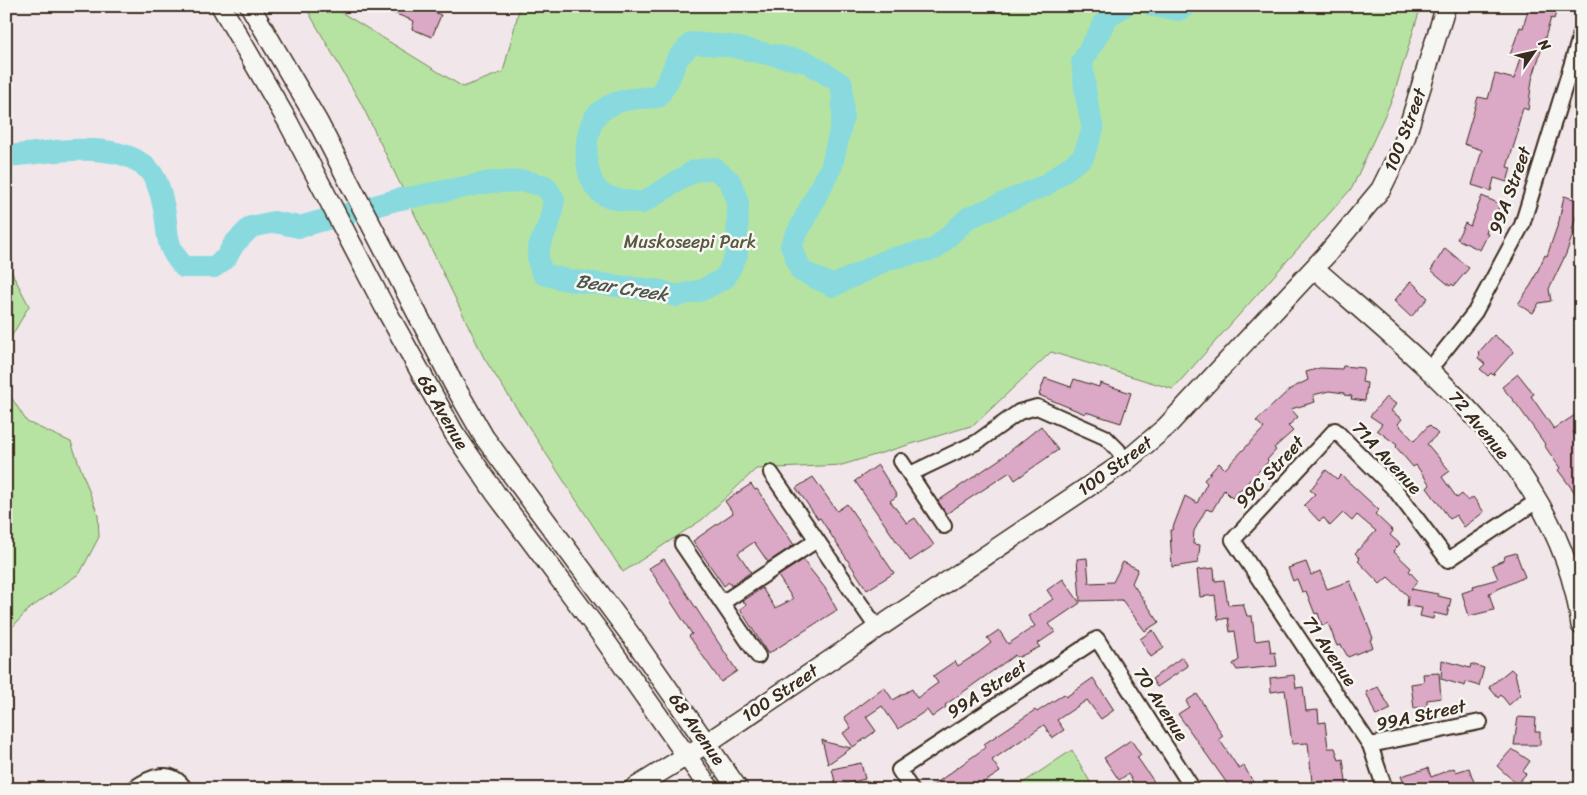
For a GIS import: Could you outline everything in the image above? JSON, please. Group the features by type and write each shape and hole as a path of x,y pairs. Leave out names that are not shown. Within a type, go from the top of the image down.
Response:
{"main road":[{"name":"68 Avenue","path":"221,6 288,122 384,306 435,400 471,460 710,789"},
{"name":"68 Avenue","path":"250,6 318,122 453,384 484,437 630,634 738,789"},
{"name":"100 Street","path":"633,789 707,743 1125,462 1166,427 1314,268 1360,217 1381,189 1393,167 1414,114 1446,6"},
{"name":"72 Avenue","path":"1314,268 1430,370 1480,422 1509,460 1553,527 1566,558 1574,586 1581,625"}],"street":[{"name":"99A Street","path":"1430,370 1475,312 1522,225 1581,34"},
{"path":"910,474 977,442 1019,412 1037,408 1105,437 1118,450 1125,462"},
{"name":"71A Avenue","path":"1335,430 1396,490 1448,560 1537,501"},
{"name":"99C Street","path":"1233,540 1335,430"},
{"path":"901,461 944,526"},
{"path":"771,473 877,628"},
{"path":"722,603 817,540"},
{"name":"71 Avenue","path":"1233,540 1370,745 1385,789"},
{"path":"682,544 758,656"},
{"name":"99A Street","path":"911,789 899,770 1097,639"},
{"name":"70 Avenue","path":"1097,639 1193,789"},
{"name":"99A Street","path":"1370,745 1480,722"},
{"path":"133,789 149,778 167,776 174,778 185,789"}],"green space":[{"name":"Muskoseepi Park","path":"305,6 331,6 463,87 503,72 520,6 1421,6 1393,97 1352,188 1173,389 1051,352 974,425 842,465 756,469 703,519 623,572 484,358 362,105"},
{"path":"6,261 29,306 6,346"},
{"path":"6,389 27,422 71,442 98,515 99,537 80,573 29,609 6,634"},
{"path":"1072,750 1094,789 1014,789"}],"building":[{"path":"433,6 431,11 441,15 432,37 412,29 414,21 378,7"},
{"path":"1529,6 1558,6 1554,19 1551,18 1532,80 1528,110 1523,108 1517,129 1519,129 1507,167 1511,168 1507,182 1494,178 1491,191 1472,185 1482,150 1464,144 1478,97 1488,99 1495,74 1514,79 1520,58 1510,55 1520,27 1523,28"},
{"path":"1482,196 1500,204 1496,216 1493,215 1486,233 1488,234 1480,250 1457,239 1465,223 1470,226"},
{"path":"1564,196 1581,201 1572,230 1574,231 1566,254 1549,289 1551,301 1539,303 1533,313 1518,304 1531,285 1545,255 1547,256 1559,221"},
{"path":"1445,248 1469,268 1454,286 1452,284 1450,286 1431,270"},
{"path":"1411,281 1428,298 1411,317 1394,301"},
{"path":"1494,335 1514,351 1493,375 1491,373 1488,376 1480,369 1485,364 1478,358 1480,355 1478,353"},
{"path":"1343,366 1364,368 1362,382 1367,383 1365,401 1351,399 1352,396 1344,395 1344,393 1329,391 1313,395 1315,402 1291,409 1298,417 1288,426 1293,431 1274,448 1276,450 1267,460 1269,461 1232,498 1224,490 1212,511 1206,509 1194,531 1193,544 1200,545 1198,563 1172,567 1170,530 1172,530 1185,496 1197,503 1207,483 1204,480 1219,463 1225,469 1264,428 1256,421 1290,389 1308,380 1306,372 1320,368 1342,369"},
{"path":"1518,374 1534,394 1531,396 1554,429 1581,411 1581,427 1573,432 1581,444 1581,501 1558,470 1560,468 1545,444 1502,387"},
{"path":"1045,378 1071,387 1074,379 1099,387 1100,383 1131,393 1121,423 1086,412 1085,414 1039,395"},
{"path":"1386,397 1396,404 1391,411 1402,419 1398,424 1414,441 1429,425 1438,434 1427,444 1450,471 1442,477 1457,498 1462,494 1468,501 1473,497 1484,512 1464,527 1456,515 1450,519 1427,488 1430,485 1416,465 1413,467 1396,447 1397,445 1377,430 1382,424 1370,416"},
{"path":"1041,426 1058,450 1015,480 1010,472 946,514 938,501 1000,459"},
{"path":"878,465 897,496 890,501 907,523 915,518 934,545 910,561 855,481"},
{"path":"1326,470 1337,479 1341,475 1379,510 1375,514 1393,531 1390,535 1400,544 1393,551 1411,568 1409,571 1418,581 1411,589 1438,594 1438,596 1451,599 1447,616 1434,613 1433,619 1420,616 1422,608 1407,606 1408,596 1388,577 1380,584 1358,561 1360,559 1355,553 1376,531 1357,515 1352,521 1343,513 1330,526 1324,518 1319,521 1304,505 1315,494 1310,490"},
{"path":"813,477 837,511 847,504 894,573 867,590 820,518 818,519 796,488"},
{"path":"751,484 755,490 757,489 794,545 768,562 754,542 738,553 751,572 731,586 729,582 724,586 693,541 733,513 725,501"},
{"path":"1516,553 1525,577 1489,593 1494,610 1469,616 1462,593 1474,589 1473,586 1498,579 1492,565 1504,560 1505,556"},
{"path":"1087,558 1089,583 1113,582 1123,562 1138,569 1132,583 1159,622 1145,631 1122,600 1080,601 1077,559"},
{"path":"664,559 737,671 721,682 689,636 692,634 649,568"},
{"path":"803,560 825,588 837,610 768,654 740,609 746,605 743,601 762,588 775,608 793,599 778,576"},
{"path":"1306,562 1311,575 1320,571 1327,589 1350,581 1373,638 1370,640 1373,647 1348,657 1341,645 1337,646 1328,623 1322,626 1318,613 1315,614 1306,591 1302,592 1297,579 1293,581 1288,568"},
{"path":"1214,568 1215,581 1224,580 1228,605 1243,604 1247,616 1252,616 1255,641 1269,639 1271,653 1275,652 1277,666 1237,670 1233,664 1239,660 1235,631 1230,632 1228,618 1218,620 1215,595 1200,597 1197,570"},
{"path":"1063,579 1080,603 1049,624 1055,632 1037,644 1040,647 1017,658 1015,655 945,705 946,707 932,717 927,710 898,729 882,706 866,717 876,731 853,747 843,733 851,728 844,717 884,687 893,700 912,689 917,698 938,683 933,676 955,661 958,666 978,653 991,643 987,638 999,630 1008,644 1035,626 1028,616 1053,599 1047,590"},
{"path":"1153,630 1164,648 1151,657 1140,639"},
{"path":"1182,657 1188,666 1157,687 1152,679"},
{"path":"1442,660 1470,668 1471,664 1484,668 1479,686 1466,682 1465,686 1441,679"},
{"path":"1511,669 1515,673 1520,695 1509,705 1501,695 1498,698 1489,687"},
{"path":"1439,673 1441,698 1427,700 1427,707 1414,708 1411,684 1424,682 1423,674"},
{"path":"1294,675 1296,688 1303,687 1306,711 1318,710 1319,723 1325,722 1328,748 1335,748 1339,760 1343,759 1347,789 1328,789 1327,781 1312,782 1308,743 1292,744 1285,690 1271,692 1270,678"},
{"path":"1093,678 1114,710 1101,719 1087,700 1057,720 1064,730 1052,738 1044,725 992,760 1000,772 974,789 928,789 986,747 984,744 1035,710 1037,712 1064,694 1066,697"},
{"path":"1378,687 1391,709 1376,716 1366,692"},
{"path":"1197,694 1223,736 1219,739 1239,769 1244,766 1257,789 1231,789 1178,714 1189,707 1186,701"},
{"path":"1518,717 1536,718 1535,732 1540,732 1540,745 1514,745"},
{"path":"822,740 829,743 851,748 828,764"},
{"path":"1131,740 1141,755 1137,757 1159,789 1138,789 1128,774 1119,780 1104,758"},
{"path":"1512,749 1530,761 1523,771 1526,774 1517,784 1497,766"},
{"path":"861,763 865,779 836,786 832,769"},
{"path":"1428,768 1431,777 1454,768 1456,772 1469,768 1475,785 1464,789 1460,785 1451,789 1406,789 1401,776"}],"waterway":[{"name":"Bear Creek","path":"6,156 60,151 100,150 118,153 135,159 151,172 156,181 162,200 172,251 184,267 214,267 226,258 234,244 251,227 274,222 299,227 396,200 491,182 524,181 545,186 554,199 550,220 538,253 543,274 567,280 661,291 676,296 702,290 725,278 737,254 738,202 730,181 714,168 694,171 642,203 608,197 597,189 591,180 588,168 587,142 594,119 607,107 620,101 658,97 669,79 677,59 692,43 729,46 807,62 842,84 843,117 832,165 791,245 801,271 833,286 889,259 935,249 968,218 1046,185 1083,157 1093,129 1086,96 1082,62 1108,17 1124,6"},
{"name":"Bear Creek","path":"1153,6 1179,10 1186,6"}]}
